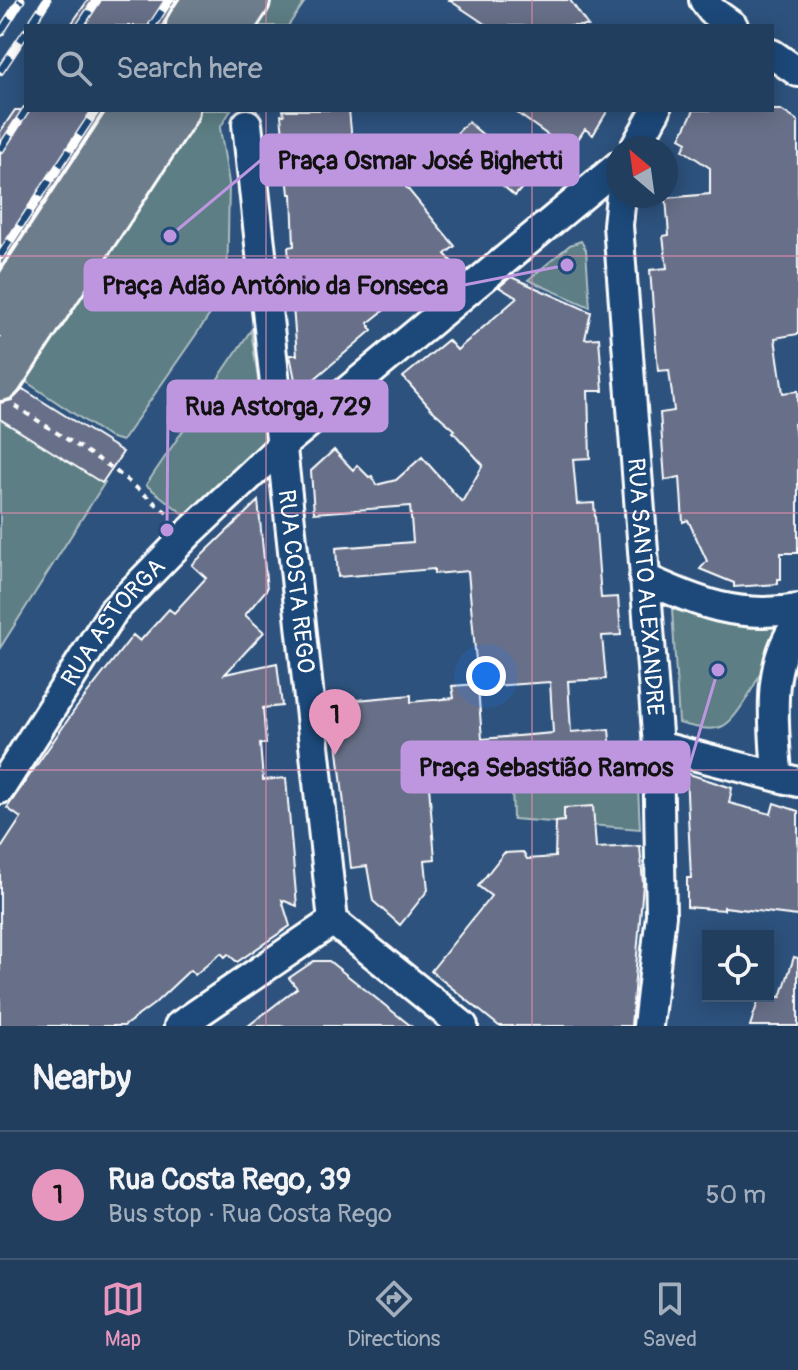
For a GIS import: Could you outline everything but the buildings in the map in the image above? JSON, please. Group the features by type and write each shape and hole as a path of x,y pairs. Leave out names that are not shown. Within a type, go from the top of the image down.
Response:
{"highway":[{"path":"190,24 206,0"},
{"path":"231,24 247,0"},
{"path":"0,314 133,112"},
{"path":"6,391 175,112"}],"street":[{"path":"774,55 798,72"},
{"path":"642,136 655,112"},
{"name":"RUA COSTA REGO","path":"247,124 333,921"},
{"name":"RUA ASTORGA","path":"0,789 114,610 190,532 281,446 606,176"},
{"name":"RUA SANTO ALEXANDRE","path":"620,208 618,225 658,746 661,915 648,1026"},
{"path":"644,578 714,607 747,613 798,609"},
{"path":"658,746 787,778 774,714 777,665 785,640 798,622"},
{"path":"179,1026 333,921 463,1026"}],"path":[{"path":"6,391 112,468 190,532"}],"green space":[{"path":"269,0 306,0 289,24 252,24"},
{"path":"196,112 230,112 220,128 229,183 227,290 122,441 109,437 16,375"},
{"path":"581,241 586,250 590,307 528,280 570,245"},
{"path":"251,330 268,449 190,519 146,485"},
{"path":"0,420 105,482 0,648"},
{"path":"672,609 724,624 783,628 747,697 723,726 707,729 679,723"},
{"path":"636,746 640,829 513,819 511,748"}],"railway":[{"path":"0,33 21,0"},
{"path":"31,24 47,0"},
{"path":"81,24 97,0"},
{"path":"153,24 169,0"},
{"path":"0,71 24,35"},
{"path":"0,150 25,112"},
{"path":"0,256 95,112"}],"place":[{"name":"Praça Osmar José Bighetti","path":"170,236"},
{"name":"Praça Adão Antônio da Fonseca","path":"567,265"},
{"name":"Rua Astorga, 729","path":"167,530"},
{"name":"Praça Sebastião Ramos","path":"718,670"},
{"name":"Rua Costa Rego, 39","path":"335,755"}]}
